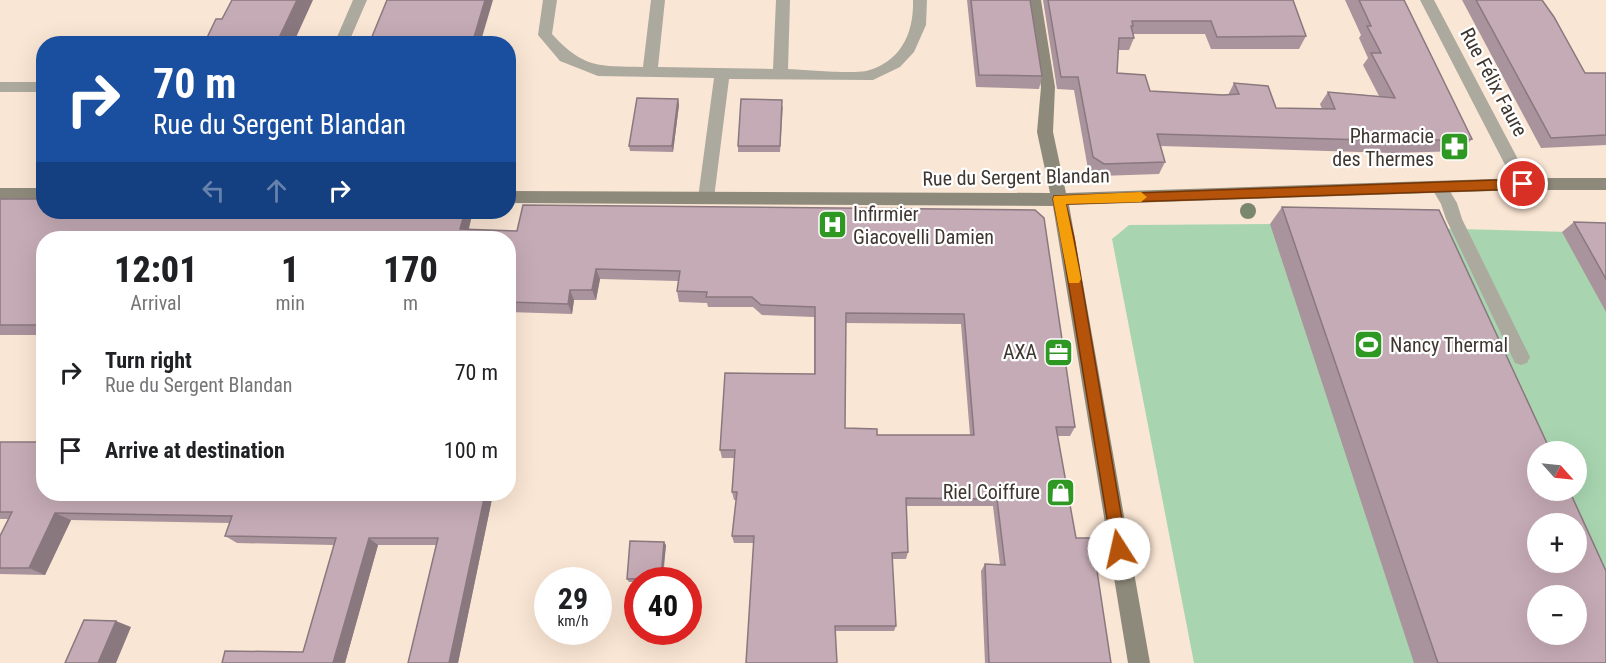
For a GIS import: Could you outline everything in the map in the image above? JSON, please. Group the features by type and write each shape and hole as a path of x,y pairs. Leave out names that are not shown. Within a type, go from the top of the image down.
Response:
{"street":[{"path":"344,36 360,0"},
{"path":"550,0 545,35 565,57 598,71 868,76 898,61 916,37 921,11 920,0"},
{"path":"650,72 658,0"},
{"path":"780,75 783,0"},
{"path":"1034,0 1048,87 1046,132 1068,238 1139,663"},
{"name":"Rue Félix Faure","path":"1427,0 1523,184"},
{"path":"706,198 722,74"},
{"path":"0,87 36,87"},
{"name":"Rue du Sergent Blandan","path":"516,197 1059,199 1523,184 1606,184"},
{"path":"1439,187 1449,203 1454,219 1521,357"},
{"path":"0,194 36,194"}],"green space":[{"name":"Nancy Thermal","path":"1270,224 1606,233 1606,663 1194,663 1112,239 1129,225"}],"building":[{"path":"232,0 297,0 280,36 208,36 216,19 222,19"},
{"path":"387,0 485,0 474,36 372,36"},
{"path":"971,0 1030,0 1042,76 979,75"},
{"path":"1048,0 1293,0 1306,36 1217,37 1211,21 1132,21 1134,38 1119,38 1117,73 1145,75 1150,91 1223,95 1239,94 1234,83 1268,86 1276,108 1335,109 1328,92 1395,98 1371,53 1381,53 1367,26 1371,26 1359,0 1404,0 1472,139 1403,141 1157,134 1165,162 1104,164 1093,157 1078,77 1061,77"},
{"path":"1476,0 1542,0 1585,73 1606,73 1606,135 1551,138"},
{"path":"637,98 678,99 672,146 629,146"},
{"path":"741,99 782,100 780,146 738,146"},
{"path":"0,199 36,199 36,219 463,219 460,229 517,231 523,205 1035,210 1044,218 1075,427 1056,427 1076,538 1092,538 1111,663 989,663 985,564 1005,565 997,499 906,498 908,552 892,553 896,626 835,626 837,663 746,663 754,536 732,536 737,492 732,492 735,450 720,450 725,373 815,374 815,307 761,305 752,297 706,297 707,292 677,291 680,271 596,269 592,290 570,290 568,304 516,302 516,231 36,231 36,325 0,325","holes":["846,313 964,314 974,435 877,435 877,429 845,428"]},
{"path":"1282,207 1439,210 1546,441 1527,441 1527,501 1574,501 1580,513 1527,513 1527,573 1587,573 1587,529 1606,571 1606,663 1438,663"},
{"path":"1574,222 1606,223 1606,279"},
{"path":"0,442 36,442 36,501 484,501 449,663 408,663 438,538 369,538 333,663 222,663 225,651 303,652 336,538 225,536 232,516 55,513 29,568 0,568 0,536 12,512 0,512"},
{"path":"630,541 664,542 662,567 628,567"},
{"path":"84,620 116,621 98,663 65,663"}],"slow traffic":[{"path":"1074,279 1059,199 1141,197"}],"place":[{"name":"Pharmacie des Thermes","path":"1455,147"},
{"name":"Infirmier Giacovelli Damien","path":"832,225"},
{"name":"Nancy Thermal","path":"1369,345"},
{"name":"AXA","path":"1058,352"},
{"name":"Riel Coiffure","path":"1061,492"}],"route":[{"path":"1119,549 1068,238 1059,199 1523,184"}]}
